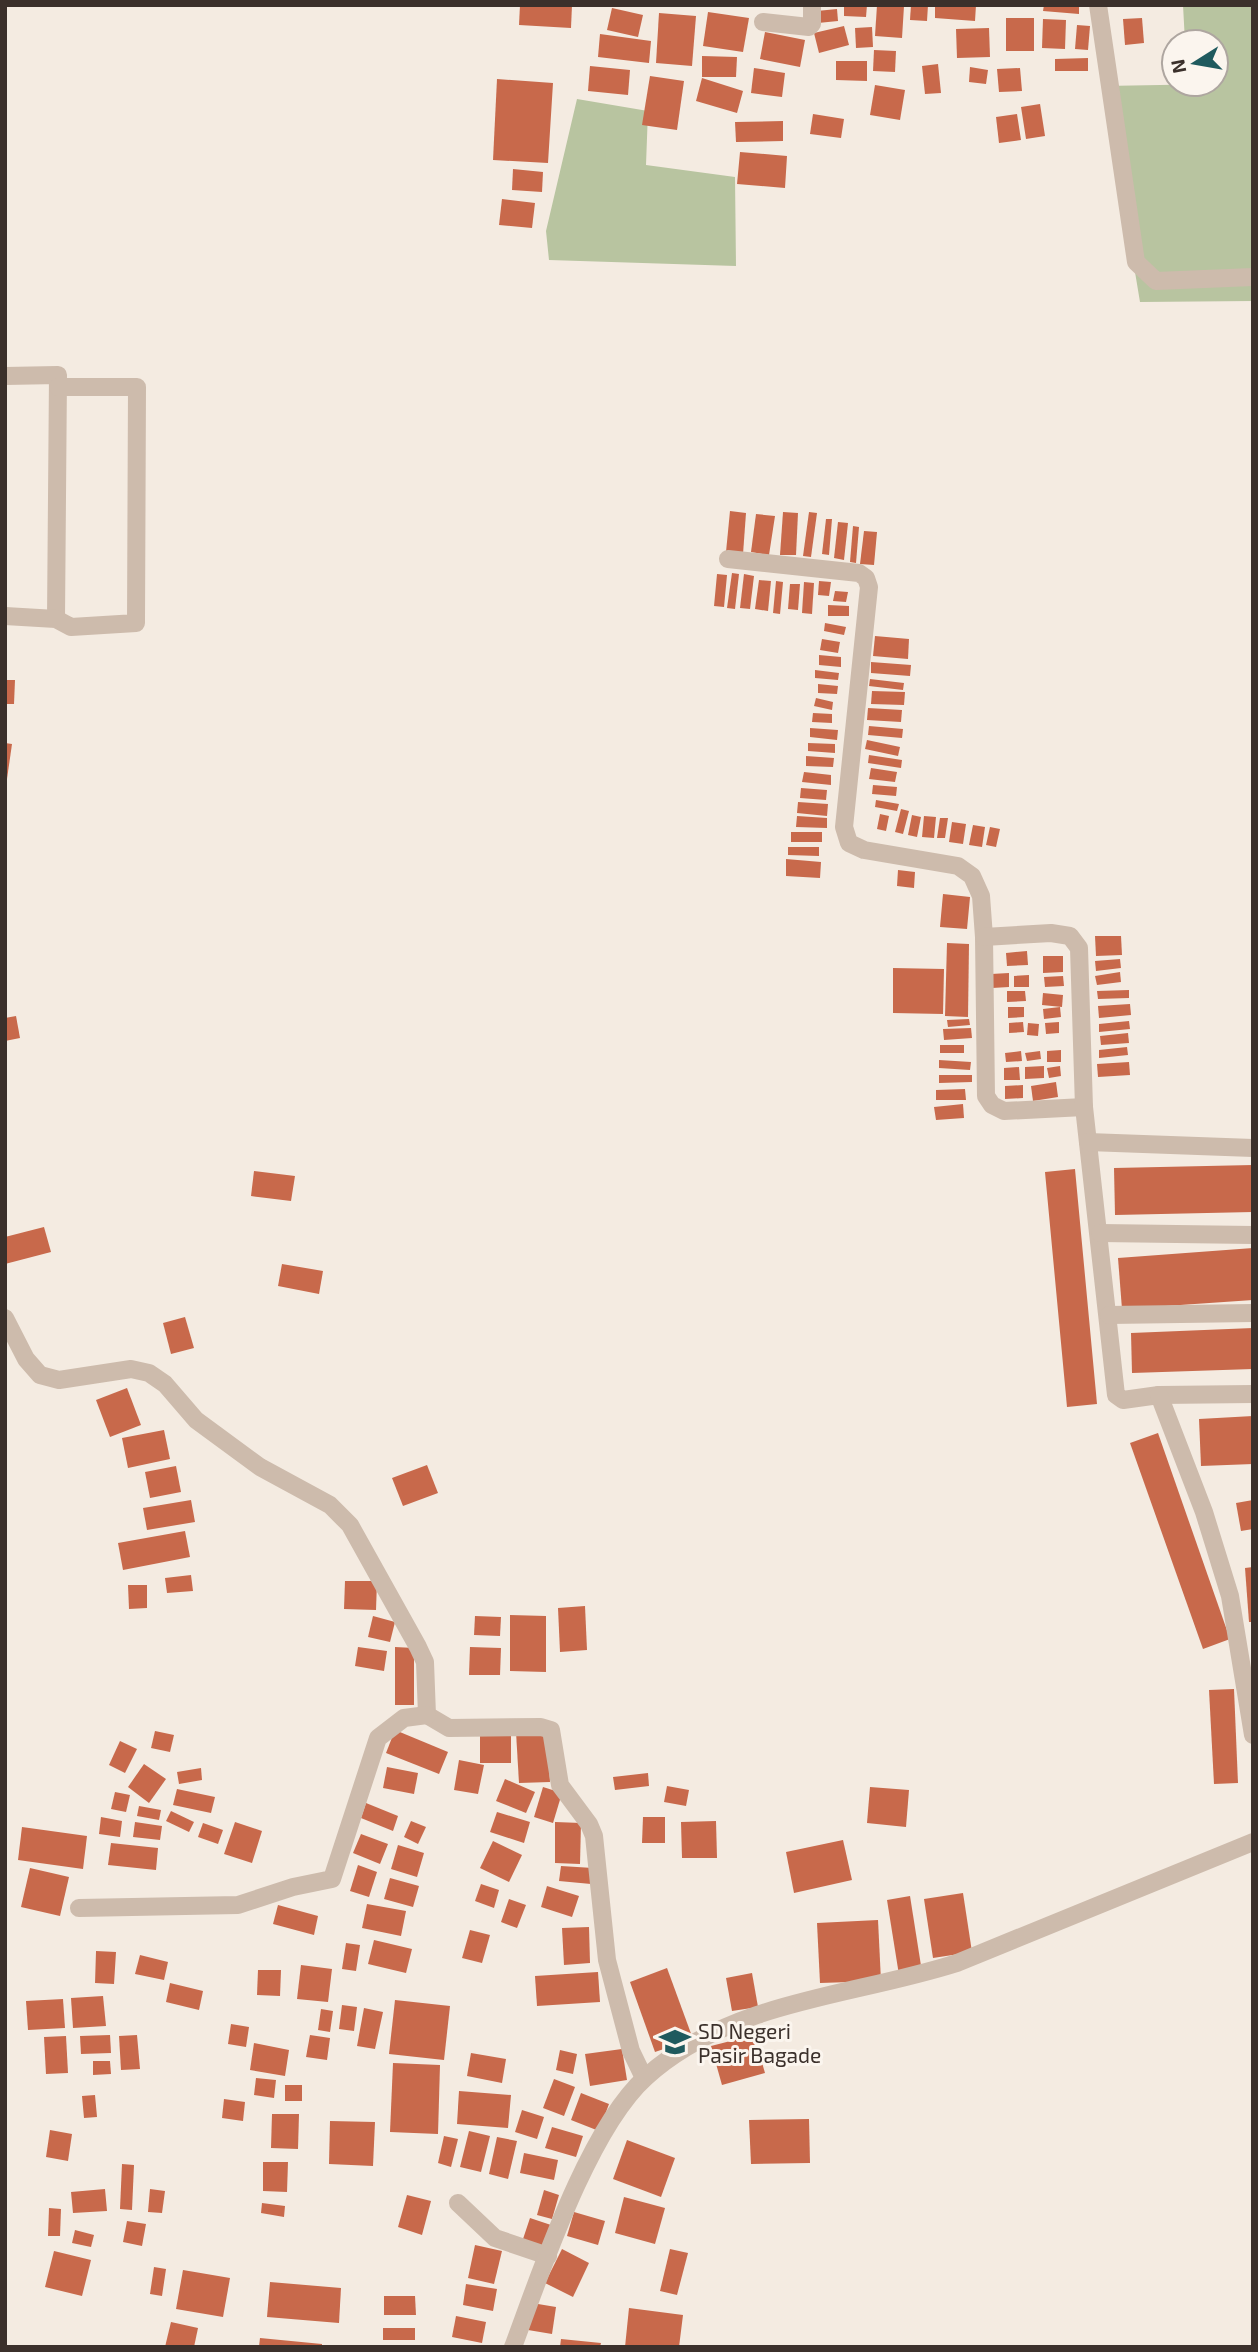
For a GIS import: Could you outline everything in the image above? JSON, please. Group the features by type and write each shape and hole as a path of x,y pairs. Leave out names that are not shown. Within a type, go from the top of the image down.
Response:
{"street":[{"path":"763,22 809,27 812,24 812,5"},
{"path":"1098,5 1136,262 1143,272 1156,281 1253,277"},
{"path":"5,376 58,375 56,619"},
{"path":"5,616 56,619 71,627 136,623 137,387 58,387"},
{"path":"728,559 859,573 866,578 869,587 844,827 849,843 864,850 958,866 972,876 981,897 984,937 986,1096 992,1105 1004,1111 1084,1107"},
{"path":"984,937 1051,933 1070,936 1079,948 1084,1107 1116,1395 1123,1400 1159,1395 1253,1394"},
{"path":"1088,1142 1253,1148"},
{"path":"1100,1233 1253,1236"},
{"path":"1109,1315 1253,1313"},
{"path":"5,1318 26,1359 40,1375 60,1380 131,1369 149,1373 165,1384 196,1420 260,1467 330,1505 350,1525 425,1662 427,1715"},
{"path":"1159,1395 1204,1512 1230,1596 1253,1735"},
{"path":"79,1908 238,1905 293,1887 332,1880 378,1738 404,1718 427,1715 449,1728 541,1727 551,1730 560,1785 589,1824 594,1836 607,1960 631,2050 644,2078"},
{"path":"513,2347 548,2256 600,2140 619,2107 644,2078 680,2049 758,2014 911,1978 957,1962 1253,1842"},
{"path":"458,2203 495,2238 548,2256"}],"green space":[{"path":"1183,5 1253,5 1253,301 1140,302 1104,86 1160,85 1160,98 1230,98 1230,28 1184,28"},
{"path":"577,99 648,111 646,165 735,177 736,266 549,260 546,231"}],"building":[{"path":"520,5 572,5 571,28 519,25"},
{"path":"844,5 867,5 866,17 844,16"},
{"path":"877,5 904,6 902,38 875,36"},
{"path":"911,5 928,5 927,21 910,20"},
{"path":"935,5 976,5 975,21 935,18"},
{"path":"1044,5 1079,5 1079,14 1043,11"},
{"path":"612,8 643,15 638,37 607,30"},
{"path":"837,9 838,21 818,23 817,11"},
{"path":"708,12 749,18 743,52 703,46"},
{"path":"659,13 696,16 692,66 656,63"},
{"path":"1006,18 1034,18 1034,51 1006,51"},
{"path":"1142,18 1144,43 1125,45 1123,19"},
{"path":"1043,19 1066,20 1065,49 1042,48"},
{"path":"1077,25 1090,26 1088,50 1075,49"},
{"path":"844,26 849,45 819,53 814,33"},
{"path":"872,27 873,47 856,48 855,28"},
{"path":"989,28 990,57 957,58 956,29"},
{"path":"765,32 805,40 800,67 760,59"},
{"path":"600,34 651,41 649,63 598,57"},
{"path":"874,50 896,51 895,72 873,71"},
{"path":"702,56 737,57 736,77 702,77"},
{"path":"1088,58 1088,71 1055,71 1055,59"},
{"path":"836,61 867,61 867,81 836,80"},
{"path":"938,64 941,93 925,94 922,66"},
{"path":"590,66 630,70 628,95 588,91"},
{"path":"970,67 988,70 986,84 969,82"},
{"path":"754,68 785,73 782,97 751,93"},
{"path":"1020,68 1022,91 999,92 997,69"},
{"path":"650,76 684,81 677,130 642,125"},
{"path":"702,78 743,91 737,113 696,101"},
{"path":"497,79 553,83 548,163 493,160"},
{"path":"875,85 905,90 900,120 870,115"},
{"path":"1040,104 1045,136 1026,139 1021,107"},
{"path":"813,114 844,119 841,138 810,134"},
{"path":"1017,114 1021,140 999,143 996,117"},
{"path":"783,121 783,141 736,142 735,122"},
{"path":"740,152 787,156 785,188 737,184"},
{"path":"513,169 543,172 542,192 512,190"},
{"path":"502,199 535,203 532,228 499,225"},
{"path":"730,511 746,513 743,554 726,552"},
{"path":"783,512 798,513 796,555 780,555"},
{"path":"809,512 817,513 811,557 803,556"},
{"path":"756,514 775,516 769,555 751,552"},
{"path":"826,519 832,519 829,555 822,554"},
{"path":"838,522 848,523 844,560 834,558"},
{"path":"853,526 859,527 856,563 850,562"},
{"path":"864,531 877,532 874,565 860,564"},
{"path":"732,573 739,574 735,609 727,608"},
{"path":"717,574 727,575 724,607 714,606"},
{"path":"744,574 754,576 750,609 740,608"},
{"path":"759,580 771,581 768,611 755,609"},
{"path":"776,581 783,582 780,614 773,613"},
{"path":"819,581 831,582 829,596 818,595"},
{"path":"804,582 814,583 812,614 802,613"},
{"path":"790,584 800,584 798,610 788,609"},
{"path":"835,591 848,592 846,602 833,601"},
{"path":"828,605 849,606 849,616 828,616"},
{"path":"825,623 846,627 844,635 824,631"},
{"path":"875,636 909,639 908,659 873,656"},
{"path":"822,639 840,642 838,653 820,650"},
{"path":"819,655 841,657 841,667 819,665"},
{"path":"871,662 911,665 910,676 871,673"},
{"path":"815,670 839,673 838,680 815,678"},
{"path":"870,679 904,683 903,690 869,686"},
{"path":"5,680 15,680 14,704 5,704"},
{"path":"818,684 838,686 837,694 818,693"},
{"path":"872,691 905,692 904,705 871,704"},
{"path":"816,698 833,702 832,710 814,706"},
{"path":"868,708 902,710 901,722 867,720"},
{"path":"813,713 832,714 832,723 812,722"},
{"path":"869,726 903,729 902,738 868,735"},
{"path":"810,728 838,730 837,740 810,737"},
{"path":"867,740 900,747 898,756 865,749"},
{"path":"5,743 12,744 7,779 5,779"},
{"path":"808,743 835,744 835,753 808,751"},
{"path":"869,755 902,760 901,768 868,763"},
{"path":"806,756 834,758 833,767 806,766"},
{"path":"871,768 897,772 895,782 869,779"},
{"path":"804,772 831,775 831,785 802,782"},
{"path":"873,785 897,787 896,796 872,794"},
{"path":"801,788 827,790 826,800 800,798"},
{"path":"876,800 899,804 897,811 875,807"},
{"path":"798,802 828,804 827,816 797,813"},
{"path":"901,809 909,811 903,834 895,832"},
{"path":"880,814 889,816 886,831 877,829"},
{"path":"912,815 921,817 917,837 908,835"},
{"path":"797,816 827,818 827,828 796,827"},
{"path":"924,816 936,817 934,838 922,837"},
{"path":"940,818 948,818 945,838 937,838"},
{"path":"952,822 966,824 963,844 949,842"},
{"path":"973,825 985,827 982,847 969,845"},
{"path":"990,827 1000,829 996,847 986,845"},
{"path":"791,832 822,832 822,842 791,842"},
{"path":"788,847 819,847 819,856 788,855"},
{"path":"786,859 821,862 820,878 786,876"},
{"path":"898,870 915,872 914,888 897,886"},
{"path":"943,894 970,897 967,929 940,927"},
{"path":"1095,936 1121,936 1122,955 1096,956"},
{"path":"947,943 969,944 968,1017 945,1016"},
{"path":"1027,951 1028,965 1007,966 1006,953"},
{"path":"1043,956 1063,956 1063,972 1043,973"},
{"path":"1120,959 1121,968 1096,971 1095,961"},
{"path":"893,968 944,969 943,1014 893,1013"},
{"path":"1120,972 1121,982 1097,985 1095,976"},
{"path":"1009,973 1009,987 992,988 991,974"},
{"path":"1029,975 1029,987 1014,987 1014,976"},
{"path":"1063,976 1064,986 1045,987 1044,977"},
{"path":"1129,990 1129,998 1098,999 1097,991"},
{"path":"1007,991 1025,991 1026,1001 1007,1002"},
{"path":"1043,993 1063,995 1062,1007 1042,1005"},
{"path":"1130,1004 1131,1015 1099,1018 1098,1006"},
{"path":"1008,1007 1024,1007 1024,1017 1008,1018"},
{"path":"1060,1007 1061,1017 1044,1019 1043,1009"},
{"path":"16,1016 20,1038 5,1041 5,1018"},
{"path":"969,1019 970,1025 948,1027 947,1020"},
{"path":"1129,1021 1130,1029 1099,1032 1099,1024"},
{"path":"1023,1022 1024,1032 1009,1033 1009,1023"},
{"path":"1059,1022 1059,1033 1046,1034 1045,1023"},
{"path":"1028,1023 1039,1024 1038,1036 1027,1035"},
{"path":"971,1028 972,1038 944,1040 943,1029"},
{"path":"1128,1033 1129,1043 1101,1045 1100,1036"},
{"path":"940,1045 964,1045 964,1053 940,1053"},
{"path":"1127,1047 1128,1055 1099,1058 1099,1050"},
{"path":"1061,1050 1061,1062 1047,1062 1047,1051"},
{"path":"1021,1051 1022,1061 1006,1062 1005,1053"},
{"path":"1040,1051 1041,1059 1027,1061 1025,1053"},
{"path":"939,1060 971,1062 970,1070 939,1068"},
{"path":"1129,1062 1130,1075 1098,1077 1097,1064"},
{"path":"1044,1066 1044,1078 1025,1079 1025,1067"},
{"path":"1060,1066 1061,1076 1049,1078 1047,1068"},
{"path":"1019,1067 1020,1080 1004,1080 1004,1068"},
{"path":"939,1075 972,1075 972,1082 939,1083"},
{"path":"1056,1082 1058,1097 1033,1101 1031,1086"},
{"path":"1023,1085 1023,1098 1005,1099 1005,1086"},
{"path":"965,1089 966,1100 936,1100 936,1090"},
{"path":"963,1104 964,1118 936,1120 934,1107"},
{"path":"1253,1165 1253,1212 1115,1215 1114,1168"},
{"path":"1075,1169 1097,1404 1067,1407 1045,1172"},
{"path":"254,1171 295,1176 291,1201 251,1196"},
{"path":"44,1227 51,1252 5,1264 5,1237"},
{"path":"1253,1248 1253,1300 1122,1309 1118,1258"},
{"path":"282,1264 323,1271 319,1294 278,1286"},
{"path":"185,1317 194,1348 171,1354 163,1323"},
{"path":"1253,1328 1253,1369 1132,1373 1131,1333"},
{"path":"127,1388 141,1425 110,1437 96,1400"},
{"path":"1253,1416 1253,1464 1201,1466 1199,1419"},
{"path":"164,1430 170,1459 128,1468 122,1438"},
{"path":"1158,1433 1230,1639 1203,1649 1130,1443"},
{"path":"427,1465 438,1493 403,1506 392,1478"},
{"path":"176,1466 181,1492 150,1498 145,1472"},
{"path":"191,1500 195,1522 147,1530 143,1508"},
{"path":"1253,1500 1253,1529 1241,1531 1236,1503"},
{"path":"185,1531 190,1557 123,1570 118,1543"},
{"path":"1253,1567 1253,1622 1249,1622 1245,1568"},
{"path":"191,1575 193,1591 167,1593 165,1578"},
{"path":"345,1581 377,1581 376,1610 344,1609"},
{"path":"128,1585 147,1585 147,1608 129,1609"},
{"path":"585,1606 587,1650 560,1652 558,1608"},
{"path":"510,1615 546,1616 546,1672 510,1671"},
{"path":"373,1616 395,1622 390,1642 368,1637"},
{"path":"475,1616 501,1617 500,1636 474,1635"},
{"path":"358,1647 387,1651 384,1671 355,1666"},
{"path":"395,1647 414,1648 414,1705 395,1705"},
{"path":"470,1647 501,1648 500,1675 469,1675"},
{"path":"1234,1689 1238,1783 1214,1784 1209,1690"},
{"path":"395,1730 448,1752 439,1774 386,1753"},
{"path":"480,1730 511,1730 511,1763 480,1763"},
{"path":"547,1730 550,1782 519,1783 516,1732"},
{"path":"155,1731 174,1735 170,1752 151,1748"},
{"path":"120,1741 137,1749 125,1773 109,1765"},
{"path":"459,1760 484,1765 478,1794 454,1790"},
{"path":"144,1764 166,1779 149,1803 128,1787"},
{"path":"387,1767 418,1773 414,1794 383,1788"},
{"path":"201,1768 202,1780 179,1784 177,1772"},
{"path":"648,1773 649,1786 615,1790 613,1777"},
{"path":"505,1779 535,1792 526,1813 496,1801"},
{"path":"667,1786 689,1790 686,1806 664,1802"},
{"path":"543,1787 562,1793 553,1823 534,1817"},
{"path":"870,1787 909,1790 906,1827 867,1823"},
{"path":"177,1789 215,1797 211,1813 173,1805"},
{"path":"115,1792 130,1795 126,1812 111,1809"},
{"path":"366,1803 398,1816 393,1831 361,1818"},
{"path":"139,1806 161,1810 159,1820 137,1816"},
{"path":"171,1811 194,1822 189,1832 166,1821"},
{"path":"497,1812 530,1822 524,1843 490,1832"},
{"path":"101,1817 122,1821 120,1837 99,1834"},
{"path":"643,1817 665,1817 665,1843 642,1843"},
{"path":"411,1821 426,1827 418,1844 404,1837"},
{"path":"716,1821 717,1858 682,1858 681,1822"},
{"path":"135,1822 162,1826 160,1840 133,1837"},
{"path":"235,1822 262,1831 252,1863 224,1854"},
{"path":"555,1822 581,1823 580,1864 555,1863"},
{"path":"203,1823 223,1830 218,1844 198,1837"},
{"path":"22,1827 87,1836 83,1869 18,1860"},
{"path":"361,1834 388,1844 380,1864 353,1853"},
{"path":"843,1840 852,1880 794,1893 786,1852"},
{"path":"493,1841 522,1855 509,1882 480,1868"},
{"path":"111,1843 158,1848 156,1870 108,1865"},
{"path":"398,1845 424,1853 417,1877 391,1869"},
{"path":"358,1865 377,1872 369,1897 350,1891"},
{"path":"561,1866 593,1868 591,1884 559,1881"},
{"path":"30,1868 69,1877 60,1916 21,1907"},
{"path":"390,1878 419,1886 413,1907 384,1899"},
{"path":"481,1884 499,1890 494,1908 475,1901"},
{"path":"547,1886 579,1896 572,1917 541,1907"},
{"path":"963,1893 972,1952 933,1958 924,1899"},
{"path":"910,1896 922,1972 899,1975 887,1900"},
{"path":"509,1899 526,1905 517,1928 501,1922"},
{"path":"367,1904 406,1911 401,1936 362,1928"},
{"path":"278,1905 318,1916 314,1935 273,1924"},
{"path":"878,1920 881,1981 820,1983 817,1923"},
{"path":"589,1927 590,1963 564,1965 562,1928"},
{"path":"470,1930 490,1935 482,1963 462,1958"},
{"path":"374,1940 412,1949 406,1973 368,1964"},
{"path":"346,1943 360,1945 356,1971 342,1969"},
{"path":"96,1951 116,1952 114,1984 95,1983"},
{"path":"140,1955 168,1962 164,1980 135,1974"},
{"path":"301,1965 332,1969 328,2002 297,1999"},
{"path":"667,1968 693,2039 655,2052 630,1982"},
{"path":"258,1970 281,1970 280,1996 257,1995"},
{"path":"598,1972 600,2002 537,2006 535,1976"},
{"path":"752,1973 758,2007 732,2011 726,1978"},
{"path":"170,1983 203,1991 199,2010 166,2002"},
{"path":"103,1996 106,2026 73,2028 71,1998"},
{"path":"63,1999 65,2028 28,2030 26,2001"},
{"path":"395,2000 450,2006 444,2060 389,2054"},
{"path":"342,2005 357,2007 354,2031 339,2029"},
{"path":"364,2008 383,2012 375,2049 357,2046"},
{"path":"321,2009 333,2011 330,2032 318,2030"},
{"path":"231,2024 249,2027 246,2047 228,2044"},
{"path":"110,2035 111,2053 81,2054 80,2036"},
{"path":"137,2035 140,2069 121,2070 119,2036"},
{"path":"310,2035 330,2038 327,2060 306,2057"},
{"path":"754,2035 765,2073 722,2085 711,2046"},
{"path":"66,2036 68,2073 46,2074 44,2037"},
{"path":"254,2043 289,2050 285,2076 250,2070"},
{"path":"622,2049 627,2080 590,2086 585,2054"},
{"path":"560,2050 577,2054 573,2074 556,2070"},
{"path":"471,2053 506,2059 502,2083 467,2076"},
{"path":"93,2061 110,2061 111,2074 93,2075"},
{"path":"393,2063 440,2065 438,2134 390,2132"},
{"path":"256,2078 276,2080 274,2098 254,2095"},
{"path":"554,2079 575,2087 564,2116 543,2108"},
{"path":"285,2085 302,2085 302,2101 285,2101"},
{"path":"459,2091 511,2095 508,2128 457,2124"},
{"path":"581,2093 609,2104 599,2131 571,2120"},
{"path":"95,2095 97,2117 84,2118 82,2096"},
{"path":"224,2099 245,2102 243,2121 222,2118"},
{"path":"522,2110 544,2117 537,2139 515,2132"},
{"path":"272,2114 299,2114 298,2149 271,2148"},
{"path":"809,2119 810,2163 751,2164 749,2120"},
{"path":"330,2121 375,2122 373,2166 329,2164"},
{"path":"552,2127 583,2136 576,2157 545,2148"},
{"path":"50,2130 72,2134 68,2161 46,2157"},
{"path":"469,2131 490,2136 481,2172 460,2167"},
{"path":"444,2136 458,2139 451,2167 438,2163"},
{"path":"497,2137 517,2141 508,2179 489,2174"},
{"path":"627,2140 675,2158 661,2197 613,2179"},
{"path":"524,2153 558,2160 554,2180 520,2173"},
{"path":"263,2162 288,2162 287,2192 263,2191"},
{"path":"122,2164 134,2165 132,2210 120,2209"},
{"path":"105,2189 107,2211 73,2213 71,2192"},
{"path":"150,2189 165,2191 162,2213 148,2212"},
{"path":"544,2190 559,2195 552,2219 537,2215"},
{"path":"407,2195 431,2201 422,2235 398,2227"},
{"path":"624,2197 665,2208 655,2244 615,2233"},
{"path":"262,2203 285,2206 284,2217 261,2213"},
{"path":"49,2208 61,2209 60,2236 48,2236"},
{"path":"574,2212 605,2221 598,2245 567,2236"},
{"path":"530,2218 551,2225 544,2249 522,2242"},
{"path":"127,2221 146,2224 142,2246 123,2242"},
{"path":"75,2230 94,2235 91,2247 72,2243"},
{"path":"475,2245 502,2251 494,2284 468,2278"},
{"path":"562,2249 589,2263 573,2297 545,2283"},
{"path":"670,2249 688,2253 677,2295 660,2291"},
{"path":"54,2251 91,2260 82,2296 45,2287"},
{"path":"154,2267 166,2269 162,2296 150,2294"},
{"path":"183,2270 230,2278 223,2317 176,2309"},
{"path":"270,2282 341,2288 339,2323 267,2317"},
{"path":"466,2284 497,2289 493,2311 463,2305"},
{"path":"384,2296 415,2296 416,2315 384,2315"},
{"path":"532,2303 556,2307 552,2334 528,2330"},
{"path":"629,2308 683,2315 679,2347 625,2347"},
{"path":"456,2316 486,2322 482,2343 452,2337"},
{"path":"171,2322 198,2328 194,2347 165,2347"},
{"path":"383,2328 415,2328 415,2340 383,2340"},
{"path":"260,2338 322,2344 322,2347 259,2347"},
{"path":"561,2339 601,2343 600,2347 560,2347"}],"place":[{"name":"SD Negeri Pasir Bagade","path":"675,2042"}]}
